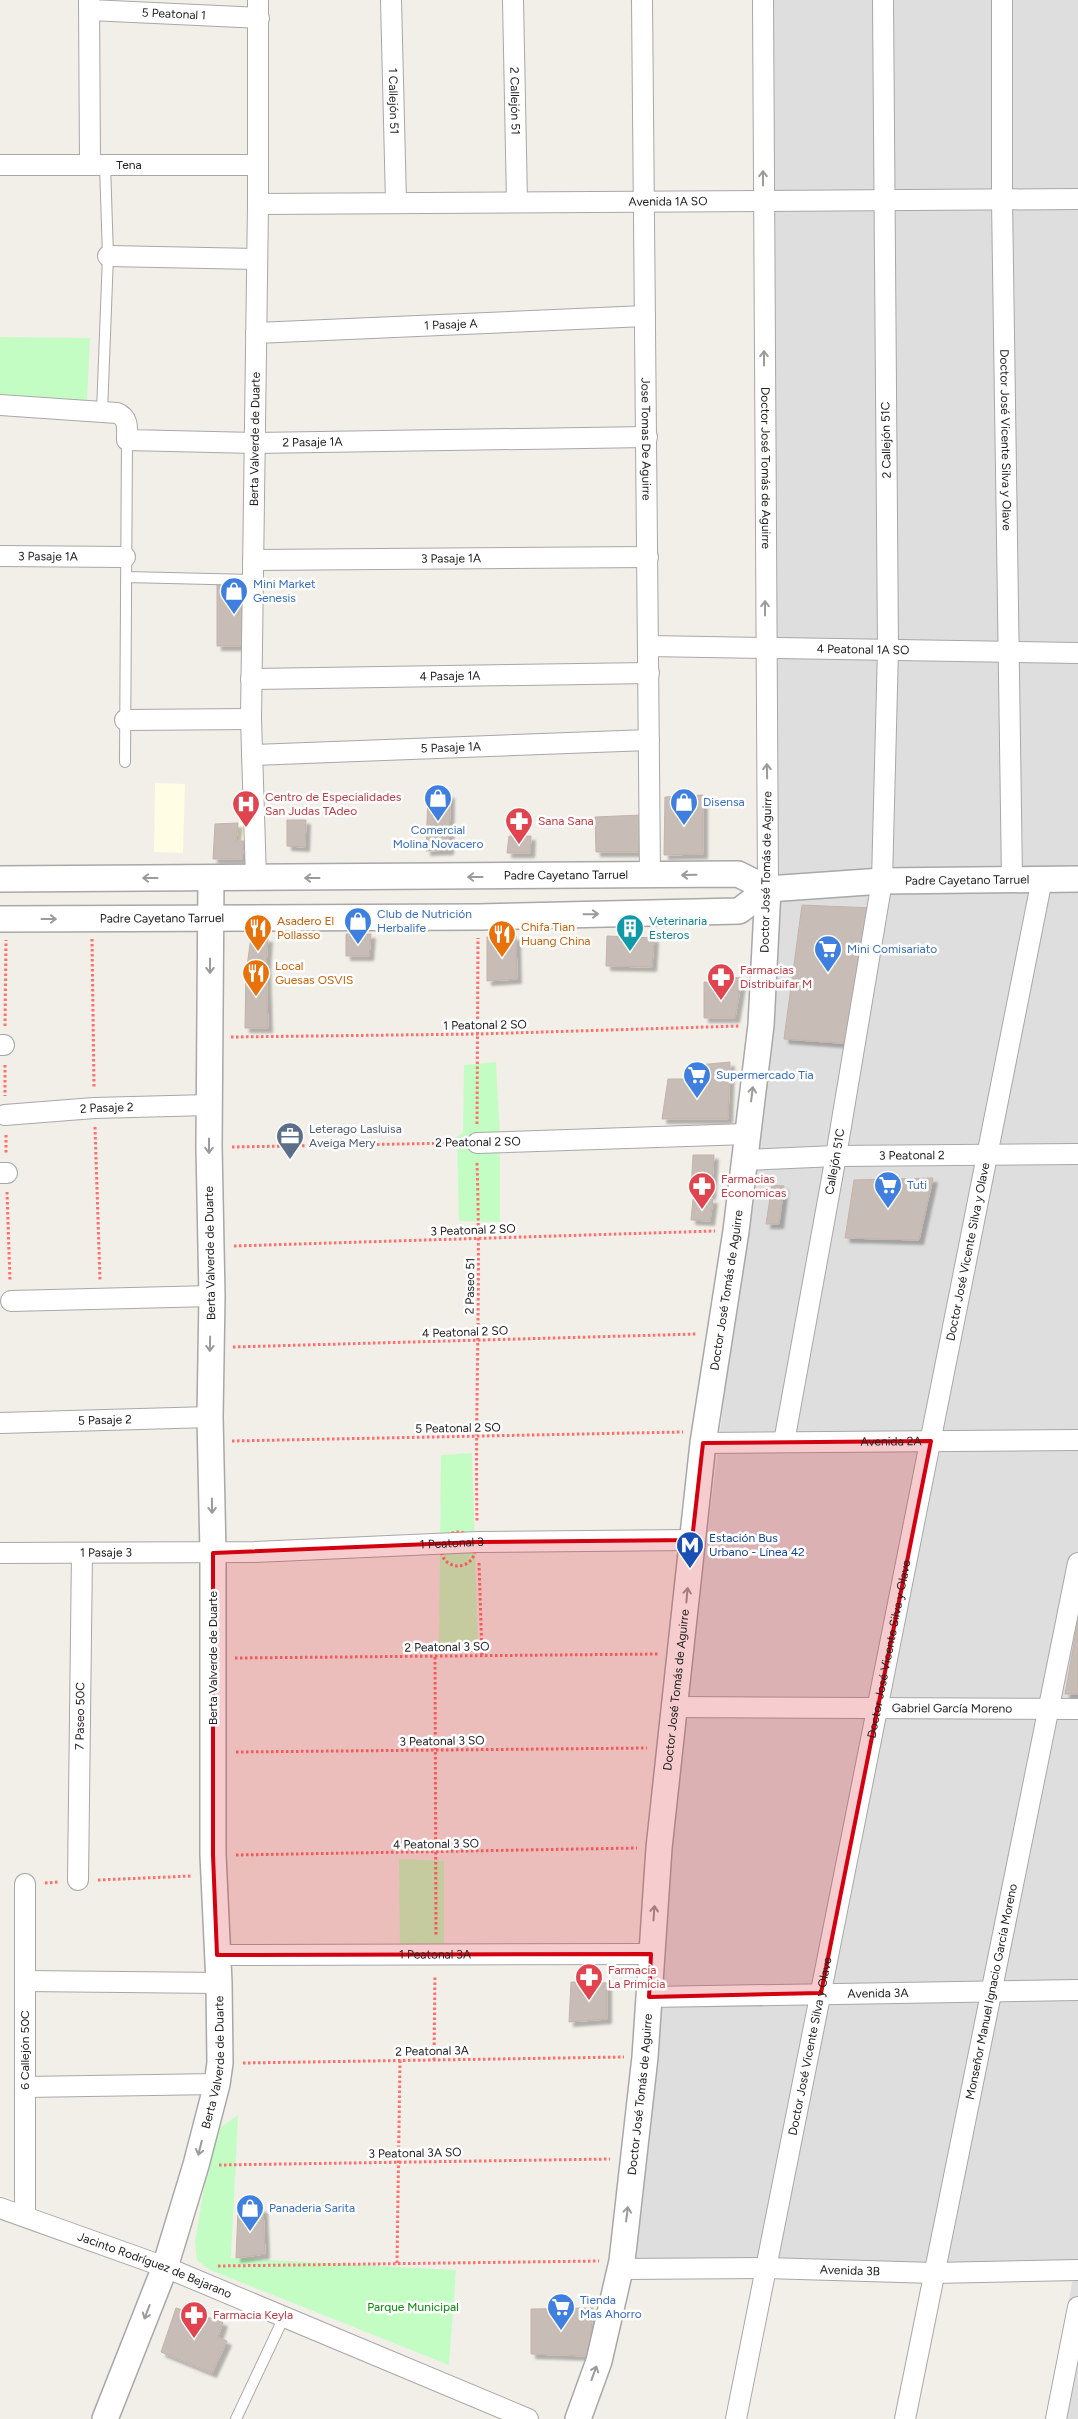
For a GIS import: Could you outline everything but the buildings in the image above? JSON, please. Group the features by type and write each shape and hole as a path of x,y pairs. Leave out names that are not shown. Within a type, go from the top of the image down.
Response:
{"street":[{"name":"1 Callejón 51","path":"391,0 396,202"},
{"name":"2 Callejón 51","path":"513,0 517,202"},
{"name":"Jose Tomas De Aguirre","path":"642,0 650,876"},
{"name":"Doctor José Tomás de Aguirre","path":"578,2419 599,2361 621,2265 645,2057 659,1848 682,1653 692,1540 704,1438 746,1160 747,1134 760,1025 768,889 763,0"},
{"name":"2 Callejón 51C","path":"882,0 888,649 882,881"},
{"name":"Doctor José Vicente Silva y Olave","path":"1002,0 1002,199 1012,879"},
{"name":"5 Peatonal 1","path":"90,5 258,9"},
{"path":"90,5 98,165"},
{"name":"Berta Valverde de Duarte","path":"256,878 251,679 258,259 258,9"},
{"name":"Tena","path":"0,165 257,165"},
{"name":"Avenida 1A SO","path":"258,204 1078,199"},
{"path":"108,256 258,259"},
{"name":"1 Pasaje A","path":"256,333 645,316"},
{"path":"0,405 102,412 123,416 127,422 127,440"},
{"name":"2 Pasaje 1A","path":"127,440 256,443 646,437"},
{"name":"3 Pasaje 1A","path":"0,556 125,567"},
{"name":"3 Pasaje 1A","path":"253,570 648,557"},
{"name":"4 Peatonal 1A SO","path":"648,646 1078,654"},
{"name":"4 Pasaje 1A","path":"251,679 649,673"},
{"path":"125,720 251,719"},
{"name":"5 Pasaje 1A","path":"252,755 649,740"},
{"name":"Padre Cayetano Tarruel","path":"0,879 738,874 768,889 882,881 1078,879"},
{"name":"Berta Valverde de Duarte","path":"105,2419 165,2267 196,2165 218,2074 219,1983 214,1865 213,1553 210,1417 212,1296 209,1147 211,878"},
{"name":"Doctor José Vicente Silva y Olave","path":"736,2419 1042,879"},
{"name":"Callejón 51C","path":"784,1442 836,1156 882,881"},
{"name":"Padre Cayetano Tarruel","path":"0,919 479,917 739,911 768,889"},
{"name":"2 Pasaje 2","path":"5,1115 94,1108 209,1105"},
{"name":"2 Peatonal 2 SO","path":"477,1143 747,1134"},
{"name":"3 Peatonal 2","path":"746,1160 836,1156 1078,1154"},
{"path":"11,1301 212,1296"},
{"name":"5 Pasaje 2","path":"0,1423 210,1417"},
{"name":"Avenida 2A","path":"704,1438 784,1442 1078,1440"},
{"name":"1 Peatonal 3","path":"213,1553 478,1533 692,1540"},
{"name":"1 Pasaje 3","path":"0,1553 213,1553"},
{"name":"7 Paseo 50C","path":"78,1880 82,1553"},
{"name":"Monseñor Manuel Ignacio García Moreno","path":"905,2419 1078,1563"},
{"name":"Gabriel García Moreno","path":"676,1707 1078,1709"},
{"name":"6 Callejón 50C","path":"25,1884 25,2216"},
{"name":"1 Peatonal 3A","path":"217,1955 651,1954"},
{"path":"25,1981 219,1983"},
{"name":"Avenida 3A","path":"649,1997 1078,1990"},
{"path":"25,2086 218,2074"},
{"name":"Jacinto Rodríguez de Bejarano","path":"0,2208 165,2267 528,2419"},
{"name":"Avenida 3B","path":"621,2265 934,2273 1078,2270"},
{"path":"1056,2419 1078,2307"}],"lane":[{"path":"98,165 108,256 102,412"},
{"path":"125,762 127,440"},
{"path":"125,567 253,570"},
{"path":"236,2419 284,2317"}],"path":[{"name":"2 Paseo 51","path":"479,917 477,1143 479,1239 476,1437 482,1655"},
{"name":"1 Peatonal 2 SO","path":"210,1038 478,1034 760,1025"},
{"name":"2 Peatonal 2 SO","path":"209,1147 477,1143"},
{"path":"3,1173 11,1301"},
{"name":"3 Peatonal 2 SO","path":"211,1247 736,1231"},
{"name":"4 Peatonal 2 SO","path":"210,1347 721,1333"},
{"name":"5 Peatonal 2 SO","path":"211,1441 476,1437 704,1438"},
{"name":"2 Peatonal 3 SO","path":"212,1658 682,1653"},
{"path":"434,2060 435,1657"},
{"name":"3 Peatonal 3 SO","path":"213,1752 671,1748"},
{"name":"4 Peatonal 3 SO","path":"25,1884 214,1865 436,1853 659,1848"},
{"name":"2 Peatonal 3A","path":"218,2074 400,2060 645,2057"},
{"path":"396,2264 400,2060"},
{"name":"3 Peatonal 3A SO","path":"196,2165 634,2159"},
{"path":"213,2266 396,2264 621,2265"}],"highlighted area":[{"path":"931,1441 821,1993 649,1997 651,1954 217,1955 213,1855 213,1553 478,1542 692,1540 703,1443"}],"shaded area":[{"path":"773,0 1078,0 1078,2264 623,2267 656,1957 754,1153 778,889"},
{"path":"155,783 185,784 183,853 154,852"},
{"name":"Centro de Especialidades San Judas TAdeo","path":"253,813 254,854 244,855 245,841 237,840 240,815"},
{"path":"1075,2269 1078,2269 1078,2419 1045,2419"}],"green space":[{"path":"0,337 90,338 87,400 0,394"},
{"path":"496,1062 500,1138 500,1222 459,1221 457,1136 463,1133 464,1065"},
{"path":"472,1453 478,1646 439,1647 441,1455"},
{"path":"399,1859 444,1861 444,1950 400,1951"},
{"name":"Parque Municipal","path":"238,2115 231,2258 456,2270 449,2365 210,2270 197,2260 195,2242 213,2133"}],"place":[{"name":"Mini Market Genesis","path":"234,615"},
{"name":"Comercial Molina Novacero","path":"438,822"},
{"name":"Disensa","path":"684,826"},
{"name":"Centro de Especialidades San Judas TAdeo","path":"246,828"},
{"name":"Sana Sana","path":"519,845"},
{"name":"Club de Nutrición Herbalife","path":"358,945"},
{"name":"Asadero El Pollasso","path":"258,952"},
{"name":"Veterinaria Esteros","path":"630,952"},
{"name":"Chifa Tian Huang China","path":"502,958"},
{"name":"Mini Comisariato","path":"828,973"},
{"name":"Local Guesas OSVIS","path":"256,997"},
{"name":"Farmacias Distribuifar M","path":"721,1001"},
{"name":"Supermercado Tia","path":"697,1099"},
{"name":"Leterago Lasluisa Aveiga Mery","path":"290,1160"},
{"name":"Tuti","path":"888,1209"},
{"name":"Farmacias Economicas","path":"702,1210"},
{"name":"Estación Bus Urbano - Línea 42","path":"690,1569"},
{"name":"Farmacia La Primicia","path":"589,2001"},
{"name":"Panaderia Sarita","path":"250,2232"},
{"name":"Tienda Mas Ahorro","path":"561,2331"},
{"name":"Farmacia Keyla","path":"194,2339"}]}
